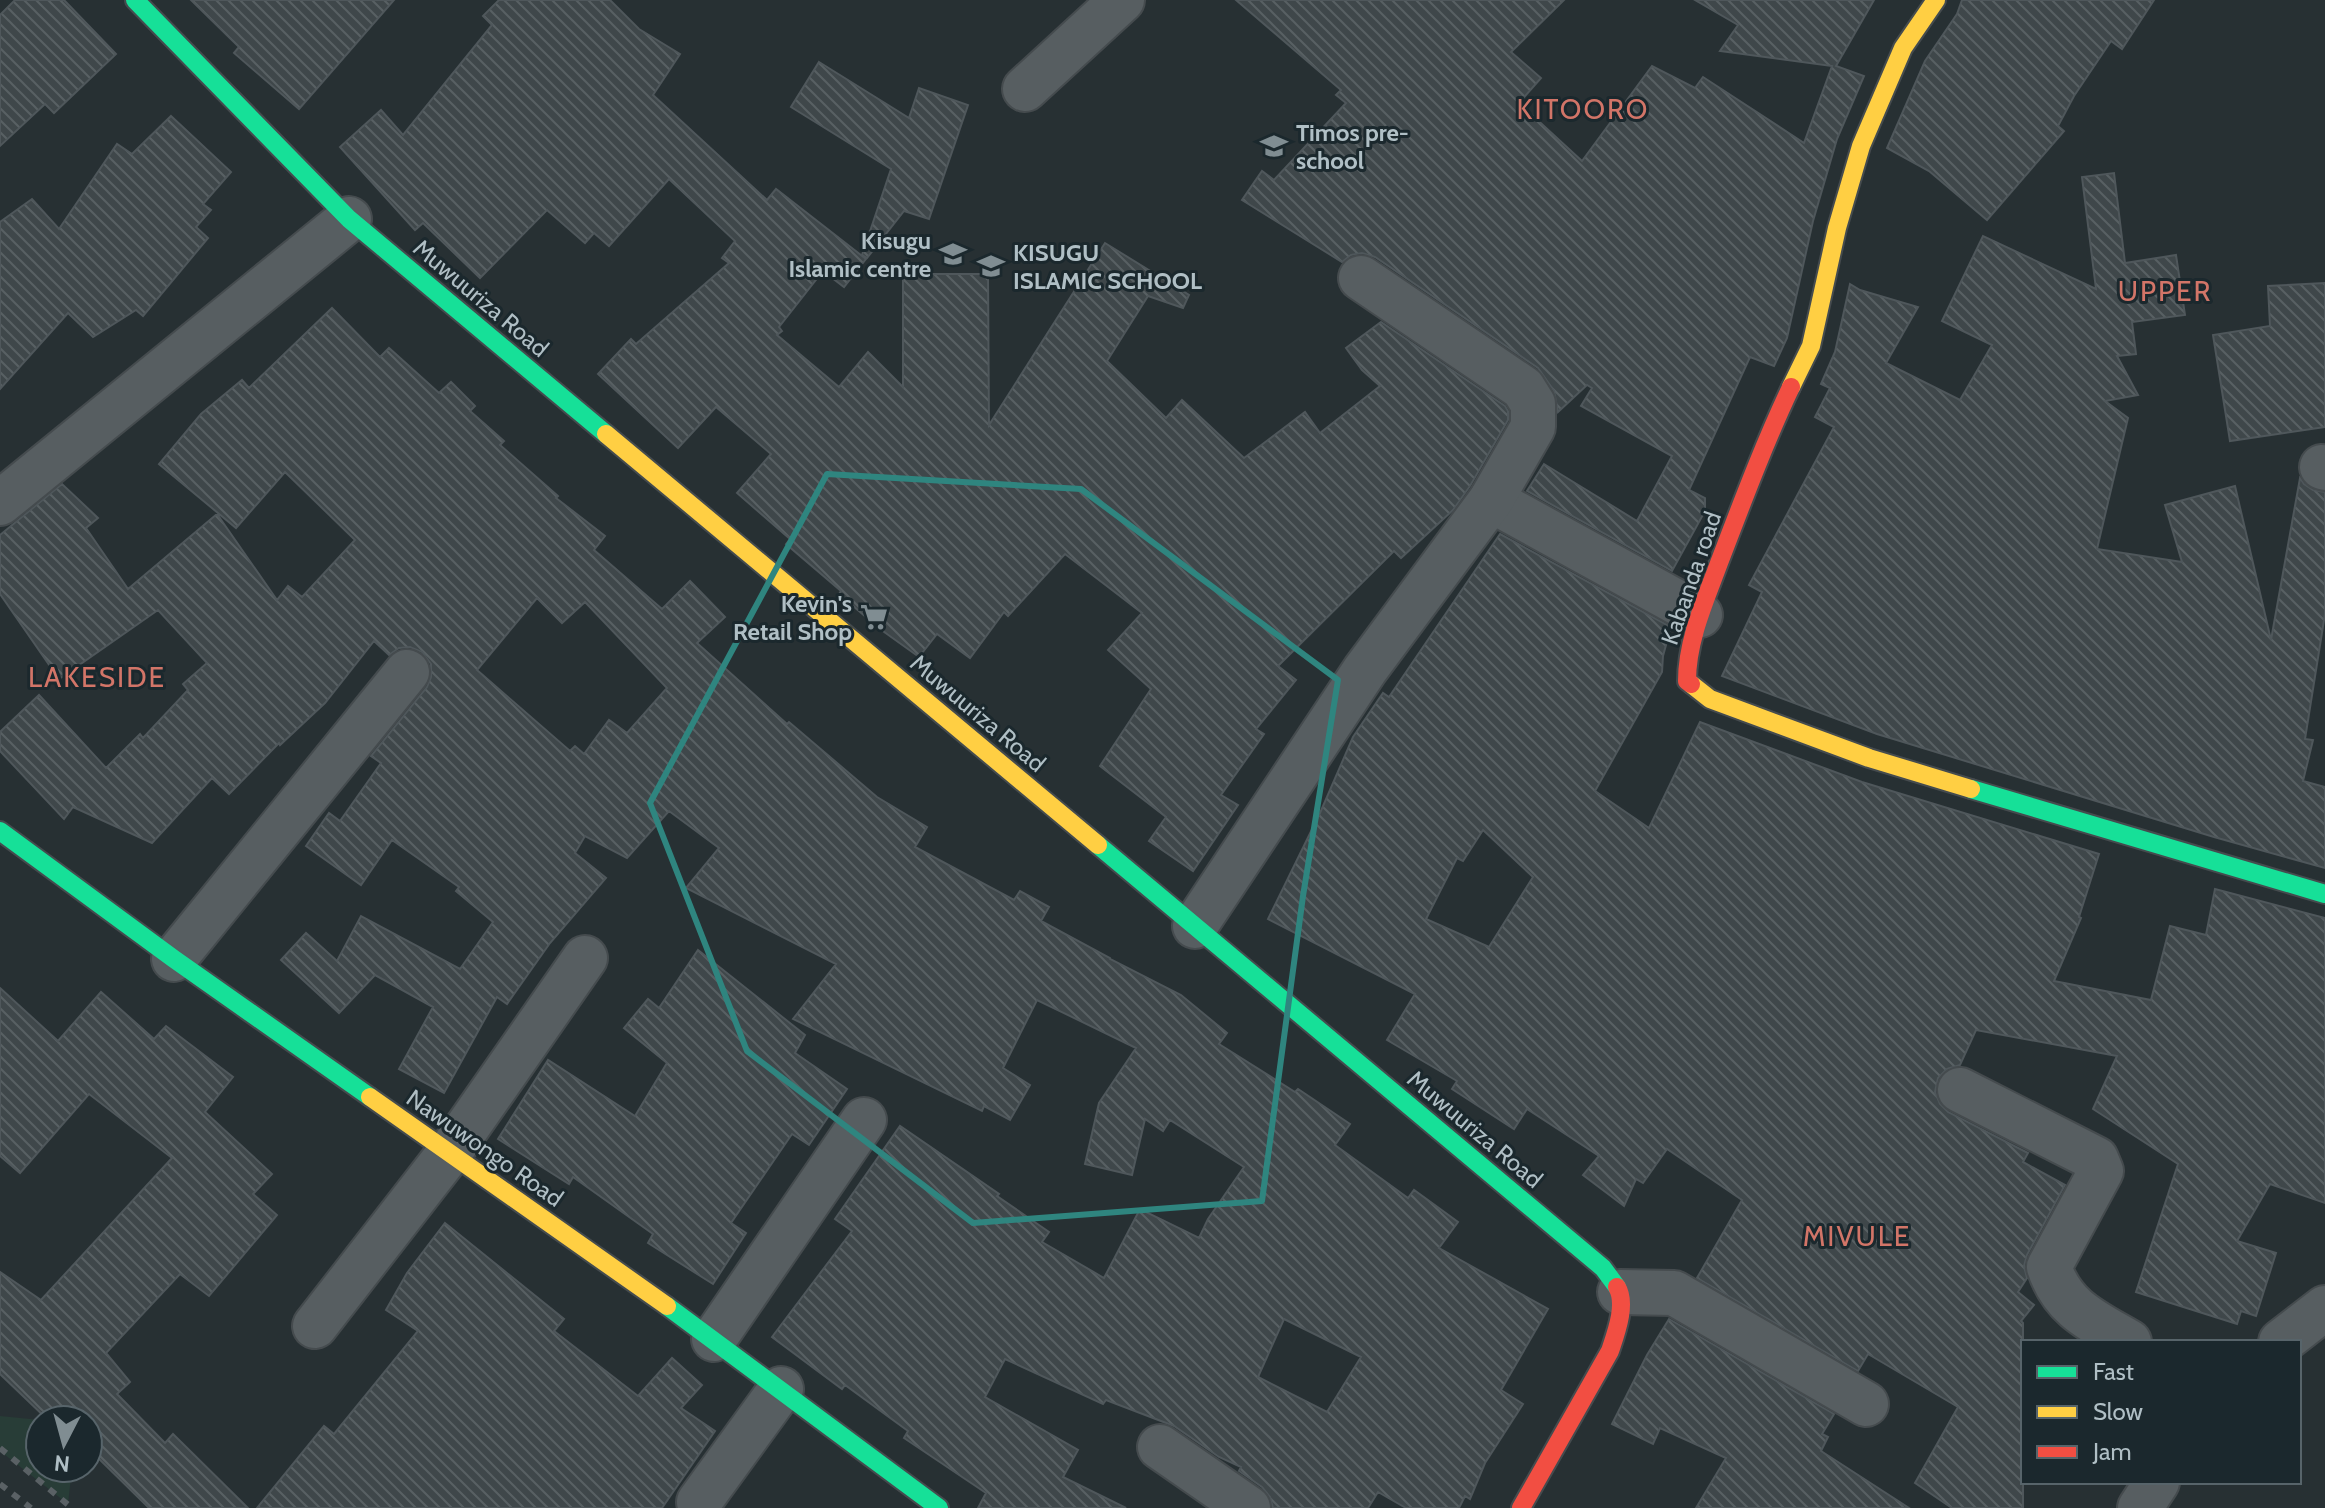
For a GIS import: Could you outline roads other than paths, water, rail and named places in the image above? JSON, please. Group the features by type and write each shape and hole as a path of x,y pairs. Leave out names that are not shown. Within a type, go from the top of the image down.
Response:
{"street":[{"name":"Muwuuriza Road","path":"135,0 349,219 1603,1268 1620,1292"},
{"path":"1025,89 1122,0"},
{"name":"Kabanda road","path":"1936,0 1903,48 1861,146 1837,228 1811,346 1762,448 1700,615 1687,663 1687,681 1710,699 1869,758 2325,894"},
{"path":"0,503 349,219"},
{"path":"1195,926 1365,670 1491,500 1533,427 1533,404 1523,388 1361,278"},
{"path":"1491,500 1700,615"},
{"path":"174,959 407,672"},
{"name":"Nawuwongo Road","path":"0,831 174,959 714,1339 939,1508"},
{"path":"315,1326 450,1152 585,958"},
{"path":"1960,1090 2096,1159 2101,1171 2049,1267 2056,1288 2079,1313 2126,1340"},
{"path":"714,1339 864,1120"},
{"path":"1521,1508 1610,1351 1619,1324 1620,1292 1674,1293 1866,1404"},
{"path":"2284,1340 2325,1308"},
{"path":"699,1502 781,1389"},
{"path":"1160,1447 1248,1508"},
{"path":"2140,1508 2156,1484"}],"railway":[{"path":"0,1448 72,1508"},
{"path":"0,1484 31,1508"}],"place":[{"name":"Timos pre- school","path":"1274,146"},
{"name":"Kisugu Islamic centre","path":"953,254"},
{"name":"KISUGU ISLAMIC SCHOOL","path":"991,266"},
{"name":"Kevin's Retail Shop","path":"874,617"}],"district":[{"name":"KITOORO","path":"1583,109"},
{"name":"UPPER","path":"2165,291"},
{"name":"LAKESIDE","path":"97,677"},
{"name":"MIVULE","path":"1857,1236"}]}
